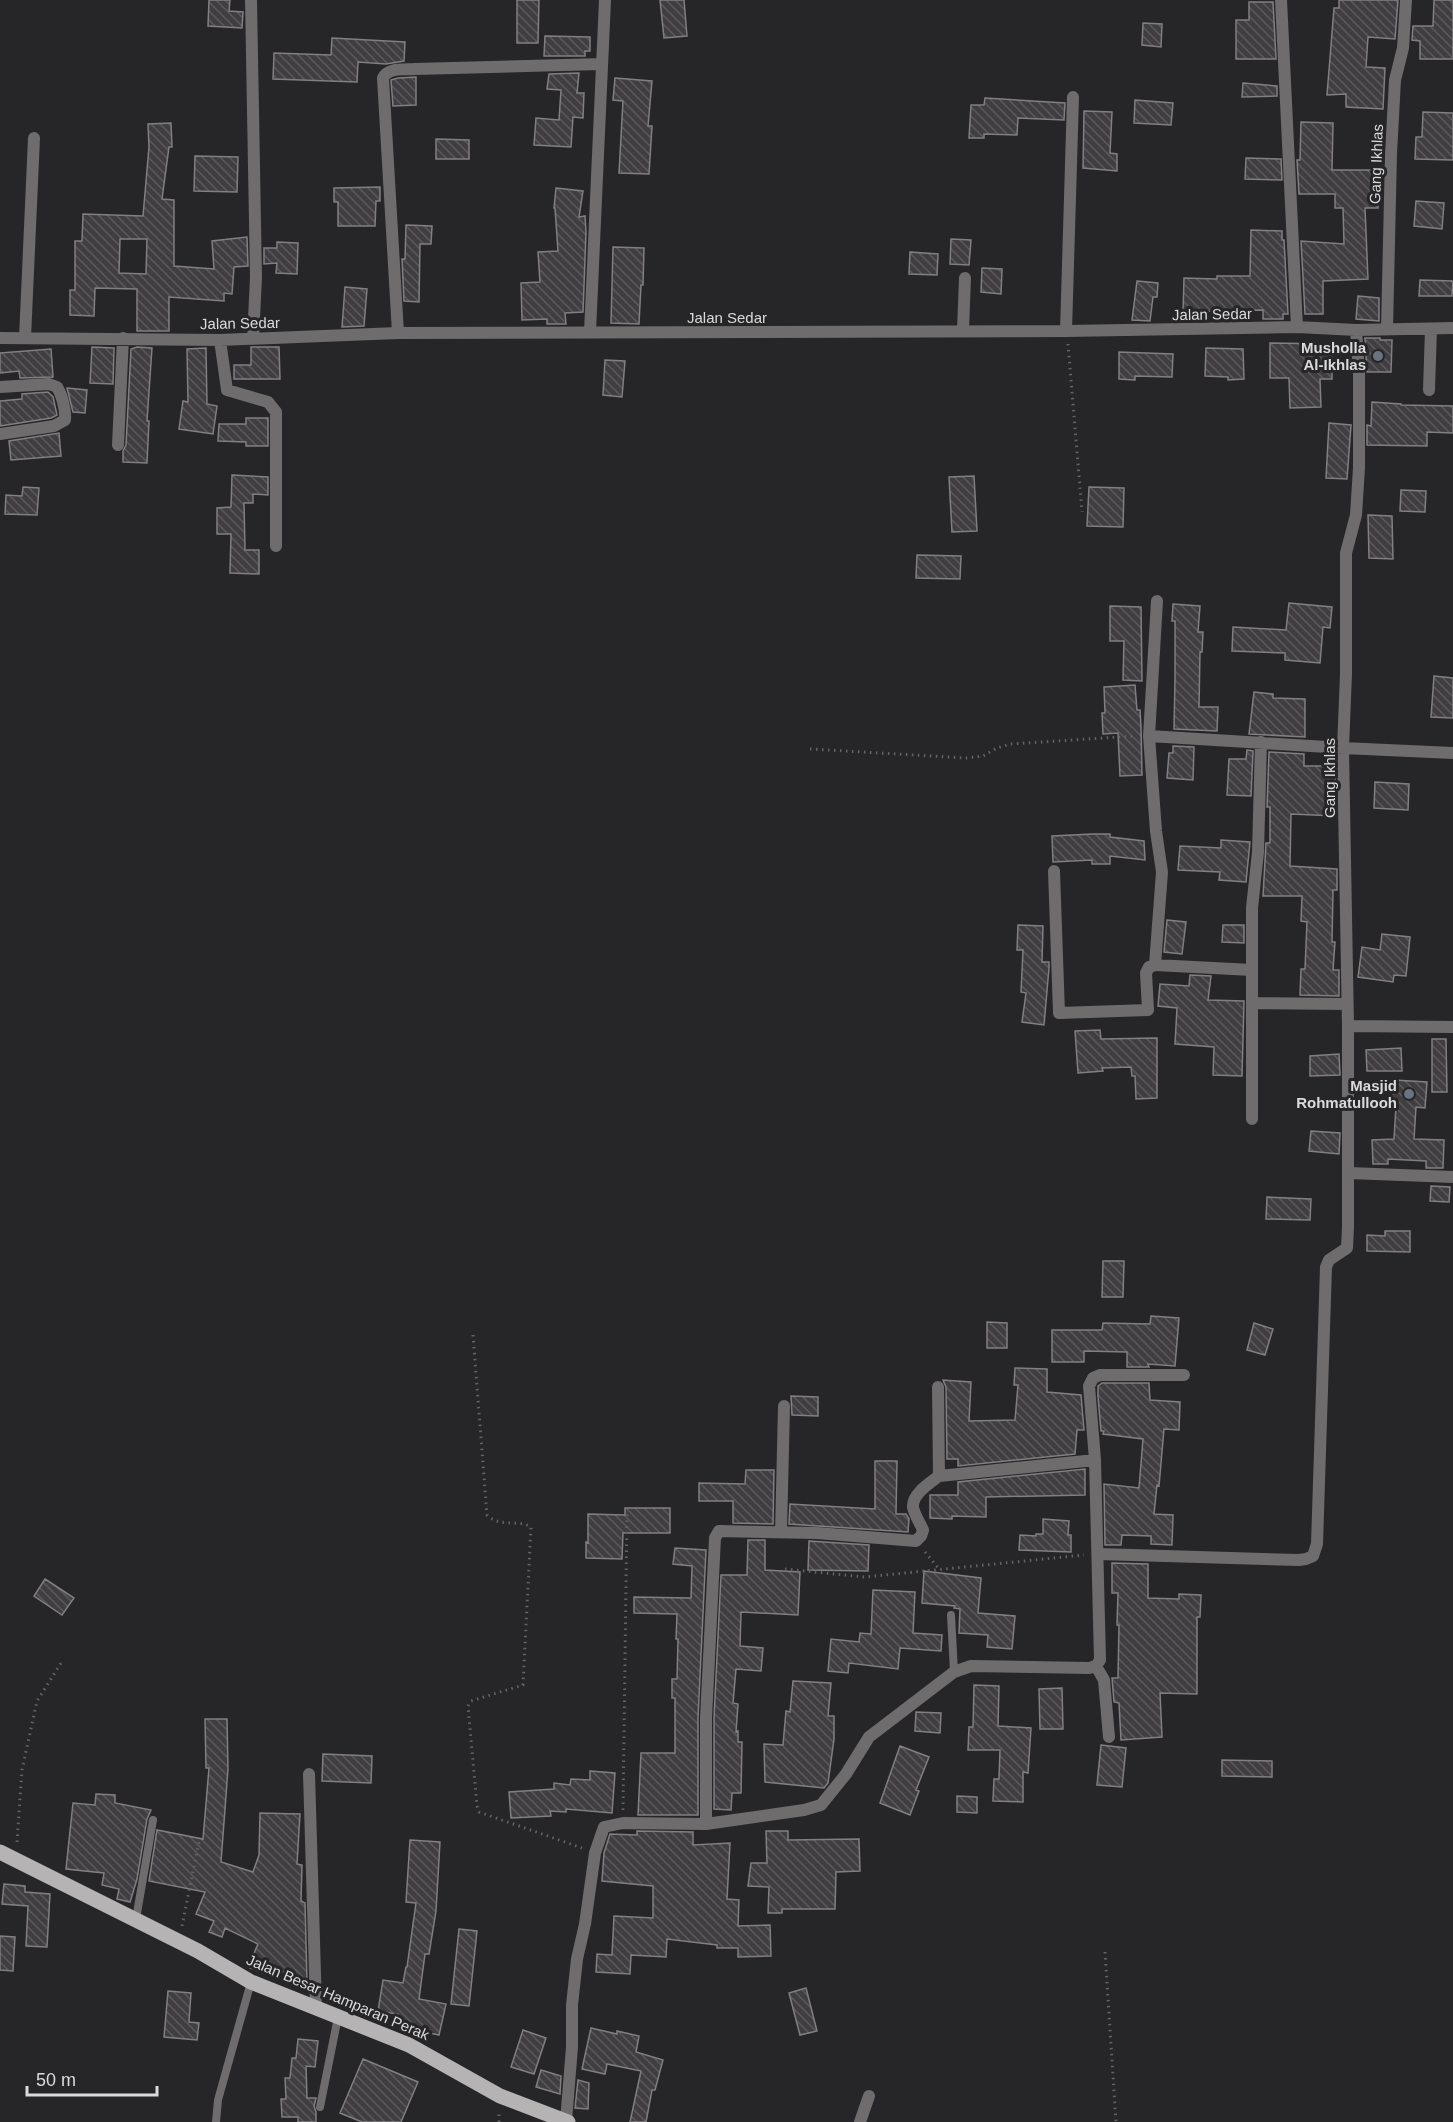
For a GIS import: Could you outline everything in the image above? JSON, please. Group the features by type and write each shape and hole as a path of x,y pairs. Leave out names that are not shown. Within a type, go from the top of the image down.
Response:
{"main road":[{"name":"Jalan Besar Hamparan Perak","path":"0,1852 198,1951 251,1982 409,2045 500,2096 567,2122"}],"street":[{"path":"251,0 256,277 253,339"},
{"path":"590,332 605,0"},
{"path":"1281,0 1297,327"},
{"name":"Gang Ikhlas","path":"1387,329 1394,91 1403,48 1406,0"},
{"path":"398,333 384,90 385,74 389,70 601,64"},
{"path":"1066,331 1073,97"},
{"path":"25,338 34,138"},
{"path":"963,330 965,278"},
{"name":"Jalan Sedar","path":"0,338 220,340 398,333 848,333 1297,327 1356,330 1453,328"},
{"path":"1429,390 1431,329"},
{"name":"Gang Ikhlas","path":"1099,1554 1299,1560 1313,1556 1317,1544 1326,1267 1329,1260 1347,1248 1348,1232 1348,1026 1343,748 1346,674 1346,553 1356,515 1359,468 1359,373 1356,330"},
{"path":"118,445 123,338"},
{"path":"220,340 227,390 267,402 276,412 276,546"},
{"path":"0,387 49,384 57,387 66,414 65,420 54,426 0,434"},
{"path":"1155,965 1162,872 1156,831 1149,736 1157,601"},
{"path":"1149,736 1453,753"},
{"path":"1252,1119 1252,908 1258,852 1261,742"},
{"path":"1054,871 1059,1013 1148,1010 1146,973 1149,967 1155,965 1252,970"},
{"path":"1252,1003 1347,1004"},
{"path":"1348,1026 1453,1027"},
{"path":"1349,1173 1453,1177"},
{"path":"567,2122 572,2005 595,1853 604,1827 623,1823 706,1824 804,1810 821,1805 846,1774 869,1737 954,1672 970,1666 1089,1668 1096,1666 1100,1660 1099,1554 1089,1386 1093,1378 1100,1375 1184,1375"},
{"path":"938,1388 939,1476"},
{"path":"781,1532 784,1406"},
{"path":"706,1824 706,1718 715,1538 719,1531 729,1529 916,1541 923,1530 913,1509 914,1501 928,1484 939,1476 1095,1460"},
{"path":"1096,1666 1104,1680 1109,1737"},
{"path":"309,1774 316,2007"},
{"path":"860,2122 869,2096"}],"lane":[{"path":"951,1615 954,1672"},
{"path":"136,1919 153,1820"},
{"path":"216,2122 218,2100 251,1982"},
{"path":"320,2107 338,2016"}],"path":[{"path":"1066,331 1082,512"},
{"path":"810,749 966,758 983,756 1010,744 1149,736"},
{"path":"473,1335 487,1515 501,1523 524,1524 531,1527 523,1685 471,1701 468,1706 477,1806 479,1812 595,1853"},
{"path":"623,1823 627,1512"},
{"path":"916,1541 939,1569"},
{"path":"785,1569 865,1577 1099,1554"},
{"path":"16,1859 22,1770 37,1701 61,1663"},
{"path":"179,1942 199,1842"},
{"path":"1105,1952 1116,2122"}],"building":[{"path":"209,0 230,0 229,11 243,12 242,28 208,26"},
{"path":"517,0 539,0 538,43 517,43"},
{"path":"660,0 684,0 687,36 664,38"},
{"path":"1339,0 1398,0 1395,39 1368,37 1366,67 1385,68 1383,109 1346,107 1346,94 1327,95 1334,8 1339,8"},
{"path":"1434,0 1453,0 1453,59 1420,59 1420,41 1412,40 1413,26 1433,26"},
{"path":"1249,2 1273,2 1276,59 1236,59 1236,20 1249,20"},
{"path":"1143,23 1162,24 1161,47 1142,45"},
{"path":"545,36 590,37 590,51 585,51 585,56 544,56"},
{"path":"332,38 405,42 404,61 386,64 358,62 357,82 273,79 274,53 331,55"},
{"path":"579,73 577,93 584,93 583,118 573,117 571,147 534,145 536,118 559,120 561,90 547,89 549,74"},
{"path":"416,77 416,105 393,106 391,80"},
{"path":"615,78 652,81 648,126 652,126 649,174 619,173 623,101 613,100"},
{"path":"1243,83 1277,86 1277,96 1242,97"},
{"path":"985,98 1065,103 1064,120 1018,118 1017,135 984,134 984,138 969,138 971,105 984,105"},
{"path":"1135,100 1173,103 1171,125 1134,123"},
{"path":"1084,111 1112,112 1110,153 1117,154 1117,171 1083,168"},
{"path":"1423,112 1453,113 1453,160 1415,159 1416,137 1422,137"},
{"path":"1301,122 1333,123 1332,170 1378,170 1378,208 1365,208 1368,279 1323,281 1323,314 1305,314 1301,241 1344,244 1343,208 1335,208 1335,194 1299,194 1297,160 1300,160"},
{"path":"171,123 172,147 169,147 162,199 174,200 174,266 214,269 212,241 247,237 248,266 234,267 232,294 224,293 224,301 169,297 169,331 137,331 137,289 95,288 94,316 70,315 70,290 75,290 75,241 82,241 83,214 143,216 149,147 148,124","holes":["120,239 147,239 146,274 119,273"]},
{"path":"436,139 469,140 469,159 436,159"},
{"path":"195,156 238,157 237,192 194,191"},
{"path":"1246,158 1281,159 1282,180 1245,179"},
{"path":"380,187 380,201 376,201 375,226 338,226 338,202 334,202 334,188"},
{"path":"556,188 583,191 579,217 585,216 583,312 565,313 566,324 547,324 547,319 522,320 521,283 540,282 538,252 558,251 554,208"},
{"path":"1416,201 1444,203 1442,229 1414,226"},
{"path":"406,225 432,226 431,244 420,244 419,302 404,301 402,259 405,259"},
{"path":"1251,230 1282,231 1288,314 1283,314 1283,319 1263,319 1263,310 1183,312 1184,278 1217,279 1217,276 1250,276"},
{"path":"951,239 971,240 969,265 950,264"},
{"path":"277,242 298,243 297,274 276,273 277,263 264,264 264,248 277,248"},
{"path":"613,247 644,248 639,324 611,323"},
{"path":"910,252 938,254 937,275 909,274"},
{"path":"982,268 1002,269 1001,294 981,292"},
{"path":"1420,280 1453,281 1452,296 1419,296"},
{"path":"1137,281 1158,283 1157,297 1153,297 1150,321 1132,320"},
{"path":"345,287 367,289 364,326 342,327"},
{"path":"1358,296 1379,298 1379,321 1356,319"},
{"name":"Musholla Al-Ikhlas","path":"1365,338 1392,340 1391,372 1367,372"},
{"path":"1270,343 1332,344 1332,379 1320,379 1321,407 1290,408 1289,378 1270,378"},
{"path":"92,347 114,348 113,384 90,383"},
{"path":"251,347 279,347 280,379 234,379 234,365 251,365"},
{"path":"152,348 147,421 149,421 147,463 123,462 131,349"},
{"path":"206,348 207,404 217,406 213,434 179,429 183,401 188,402 187,349"},
{"path":"1206,348 1243,349 1244,379 1228,380 1228,377 1205,376"},
{"path":"51,349 53,377 20,378 19,371 0,373 0,353"},
{"path":"1119,352 1173,354 1172,377 1135,376 1135,380 1119,379"},
{"path":"605,360 625,361 622,397 603,395"},
{"path":"67,388 87,390 85,413 73,412"},
{"path":"48,392 53,397 57,415 51,418 0,426 0,401 22,399 22,394"},
{"path":"1372,402 1453,406 1453,433 1427,432 1427,446 1367,445 1367,425 1371,426"},
{"path":"246,418 268,418 268,446 246,446 246,442 218,441 219,424 246,424"},
{"path":"1329,423 1351,425 1347,479 1326,478"},
{"path":"59,433 61,456 11,460 9,441"},
{"path":"232,475 268,477 268,495 253,494 253,503 244,503 245,550 259,550 259,574 230,573 231,534 217,534 217,508 231,507"},
{"path":"974,476 977,531 952,532 949,477"},
{"path":"23,487 39,488 37,515 5,514 6,495 22,496"},
{"path":"1089,487 1124,488 1123,527 1087,526"},
{"path":"1401,490 1426,491 1425,512 1400,511"},
{"path":"1368,515 1392,516 1393,559 1369,558"},
{"path":"917,555 961,556 960,579 916,578"},
{"path":"1289,603 1332,607 1330,628 1323,627 1320,663 1285,660 1285,653 1232,651 1233,627 1286,630"},
{"path":"1173,604 1200,606 1198,632 1203,632 1202,652 1200,652 1199,707 1218,707 1217,731 1174,729 1175,621 1172,621"},
{"path":"1110,606 1141,607 1142,681 1123,680 1124,641 1110,641"},
{"path":"1434,676 1453,678 1453,718 1431,717"},
{"path":"1135,685 1137,710 1140,710 1142,775 1120,776 1118,733 1103,734 1104,687"},
{"path":"1254,692 1273,694 1273,698 1305,699 1305,737 1249,734"},
{"path":"1173,746 1194,747 1193,780 1167,778 1169,753 1173,753"},
{"path":"1247,750 1253,751 1251,796 1227,795 1229,759 1246,759"},
{"path":"1269,752 1304,754 1304,766 1335,766 1336,816 1291,814 1290,866 1337,869 1337,890 1333,890 1332,942 1335,942 1333,970 1339,970 1339,996 1300,995 1301,969 1305,969 1307,922 1301,921 1302,896 1263,896 1266,843 1270,843 1270,807 1267,807"},
{"path":"1375,782 1409,784 1408,810 1374,808"},
{"path":"1110,834 1110,837 1144,841 1145,860 1110,856 1110,864 1092,864 1092,860 1053,862 1052,836"},
{"path":"1221,840 1250,842 1246,882 1219,880 1220,872 1178,870 1180,846 1221,848"},
{"path":"1167,920 1186,922 1182,954 1164,952"},
{"path":"1018,925 1043,926 1042,962 1049,962 1044,1025 1022,1022 1026,993 1021,992 1023,950 1017,950"},
{"path":"1223,925 1244,925 1244,943 1222,942"},
{"path":"1382,934 1410,937 1406,976 1394,975 1393,982 1358,977 1362,947 1380,950"},
{"path":"1190,975 1211,976 1208,1000 1244,1001 1242,1076 1213,1075 1214,1047 1175,1044 1177,1008 1158,1006 1160,984 1189,986"},
{"path":"1100,1030 1101,1039 1157,1038 1157,1098 1136,1099 1135,1076 1132,1076 1131,1067 1102,1068 1103,1071 1078,1073 1075,1031"},
{"path":"1432,1039 1446,1039 1447,1092 1432,1092"},
{"path":"1401,1048 1402,1071 1367,1071 1366,1050"},
{"path":"1339,1054 1340,1075 1310,1076 1310,1056"},
{"path":"1394,1080 1427,1082 1425,1108 1416,1107 1414,1139 1444,1140 1443,1168 1426,1168 1426,1161 1388,1159 1388,1164 1373,1164 1372,1140 1394,1139 1396,1106 1392,1105"},
{"path":"1311,1131 1340,1133 1339,1154 1309,1151"},
{"path":"1431,1186 1450,1187 1449,1202 1430,1201"},
{"path":"1267,1197 1311,1199 1310,1220 1266,1219"},
{"path":"1385,1231 1410,1231 1410,1252 1367,1251 1367,1235 1385,1236"},
{"path":"1103,1261 1124,1261 1123,1297 1102,1297"},
{"path":"1151,1316 1179,1318 1175,1366 1148,1364 1149,1367 1127,1367 1127,1352 1084,1351 1084,1362 1052,1362 1052,1330 1102,1330 1103,1323 1150,1324"},
{"path":"987,1322 1007,1323 1007,1348 987,1348"},
{"path":"1254,1323 1273,1329 1265,1355 1247,1350"},
{"path":"1015,1368 1047,1369 1047,1392 1081,1395 1084,1430 1077,1430 1075,1454 958,1466 958,1459 947,1459 946,1387 943,1380 971,1382 969,1421 1015,1420 1018,1385 1014,1385"},
{"path":"1102,1383 1149,1383 1150,1400 1180,1402 1179,1430 1164,1429 1154,1514 1173,1515 1172,1545 1151,1544 1151,1536 1122,1535 1121,1545 1105,1545 1104,1484 1139,1488 1143,1439 1103,1434 1098,1397 1098,1386"},
{"path":"791,1396 818,1397 818,1416 792,1415"},
{"path":"875,1461 897,1461 896,1514 906,1514 909,1519 908,1532 789,1524 790,1504 875,1509"},
{"path":"1085,1469 1085,1495 986,1497 986,1517 930,1518 930,1495 958,1495 958,1482"},
{"path":"746,1470 774,1470 773,1524 733,1523 733,1501 699,1501 699,1483 745,1484"},
{"path":"625,1508 670,1508 670,1533 623,1533 622,1559 586,1558 588,1514 625,1515"},
{"path":"1043,1519 1069,1521 1068,1535 1071,1535 1071,1552 1019,1550 1020,1535 1043,1534"},
{"path":"748,1540 765,1540 765,1570 800,1572 798,1615 741,1612 740,1646 763,1648 761,1671 736,1669 733,1703 738,1704 736,1732 738,1731 738,1742 742,1742 741,1793 732,1793 731,1810 714,1809 714,1718 721,1575 747,1575"},
{"path":"809,1541 869,1545 868,1571 808,1570"},
{"path":"675,1548 706,1550 698,1718 698,1815 638,1815 641,1753 675,1753 675,1698 672,1698 672,1679 677,1679 678,1639 676,1639 677,1614 634,1613 634,1597 691,1598 692,1566 673,1564"},
{"path":"1112,1563 1148,1564 1148,1598 1179,1599 1179,1594 1201,1595 1200,1617 1197,1617 1197,1694 1160,1693 1162,1737 1121,1740 1119,1703 1114,1702 1112,1678 1118,1678 1119,1625 1117,1625 1118,1593 1112,1593"},
{"path":"924,1571 981,1578 978,1613 1015,1616 1012,1649 987,1647 988,1635 959,1633 960,1609 954,1608 955,1606 922,1603"},
{"path":"45,1579 74,1598 62,1615 34,1596"},
{"path":"873,1590 915,1592 913,1633 942,1635 941,1651 900,1648 898,1669 849,1663 848,1673 828,1671 831,1639 859,1642 860,1633 871,1634"},
{"path":"793,1681 831,1683 828,1716 834,1716 834,1739 828,1783 824,1788 765,1782 764,1744 783,1745 786,1711 790,1712"},
{"path":"974,1685 999,1686 998,1726 1031,1728 1028,1773 1023,1772 1023,1802 993,1801 994,1779 999,1779 1000,1750 968,1750 969,1727 973,1727"},
{"path":"1062,1688 1063,1729 1040,1729 1039,1689"},
{"path":"916,1712 941,1713 940,1733 915,1731"},
{"path":"205,1719 227,1719 228,1769 221,1862 253,1872 259,1855 260,1813 300,1814 297,1864 302,1865 301,1901 305,1903 307,1983 268,1965 265,1974 248,1967 258,1944 225,1928 222,1937 209,1932 214,1921 196,1914 205,1892 149,1881 157,1830 203,1839 209,1768 206,1768"},
{"path":"1101,1745 1126,1748 1122,1787 1097,1785"},
{"path":"900,1746 929,1757 916,1790 919,1791 910,1815 880,1803"},
{"path":"323,1754 372,1756 371,1783 322,1781"},
{"path":"1222,1760 1272,1761 1272,1777 1222,1776"},
{"path":"590,1771 615,1773 612,1813 566,1809 566,1812 550,1811 551,1816 511,1818 509,1792 554,1789 554,1783 570,1785 571,1779 590,1780"},
{"path":"96,1794 115,1795 115,1803 151,1810 147,1819 137,1879 130,1902 117,1899 119,1889 102,1885 104,1873 66,1869 73,1803 95,1805"},
{"path":"957,1796 977,1797 977,1813 957,1812"},
{"path":"637,1831 693,1832 693,1845 730,1843 727,1899 739,1900 738,1926 770,1925 771,1956 738,1957 738,1948 717,1948 717,1945 667,1939 666,1957 631,1955 630,1974 596,1972 597,1954 612,1955 614,1916 653,1918 653,1886 602,1881 604,1853 610,1834 637,1835"},
{"path":"766,1831 788,1831 788,1840 859,1839 860,1871 836,1872 835,1909 782,1909 782,1913 768,1913 769,1887 748,1886 751,1863 767,1863"},
{"path":"410,1840 440,1842 436,1911 429,1954 425,1954 419,1999 446,2004 439,2035 420,2031 421,2027 396,2022 398,2014 378,2011 383,1980 403,1983 407,1967 416,1903 406,1902"},
{"path":"4,1884 25,1886 25,1892 50,1894 47,1947 26,1946 28,1906 2,1904"},
{"path":"459,1929 477,1931 469,2006 451,2004"},
{"path":"0,1936 15,1937 13,1971 0,1970"},
{"path":"806,1988 817,2031 800,2035 789,1993"},
{"path":"168,1991 191,1993 189,2022 199,2023 197,2040 164,2037"},
{"path":"591,2028 639,2036 636,2052 663,2060 655,2090 652,2090 646,2122 630,2122 641,2071 607,2064 605,2074 582,2069"},
{"path":"523,2030 546,2038 534,2074 511,2067"},
{"path":"298,2039 318,2041 315,2067 306,2066 307,2098 316,2098 314,2106 316,2122 298,2122 298,2117 282,2117 281,2099 286,2099 285,2078 290,2078 292,2058 296,2058"},
{"path":"363,2059 418,2082 401,2122 362,2122 340,2113"},
{"path":"541,2070 561,2076 560,2094 536,2087"},
{"path":"578,2080 589,2083 588,2109 575,2108"}],"place":[{"name":"Musholla Al-Ikhlas","path":"1378,356"},
{"name":"Masjid Rohmatullooh","path":"1409,1094"}]}
